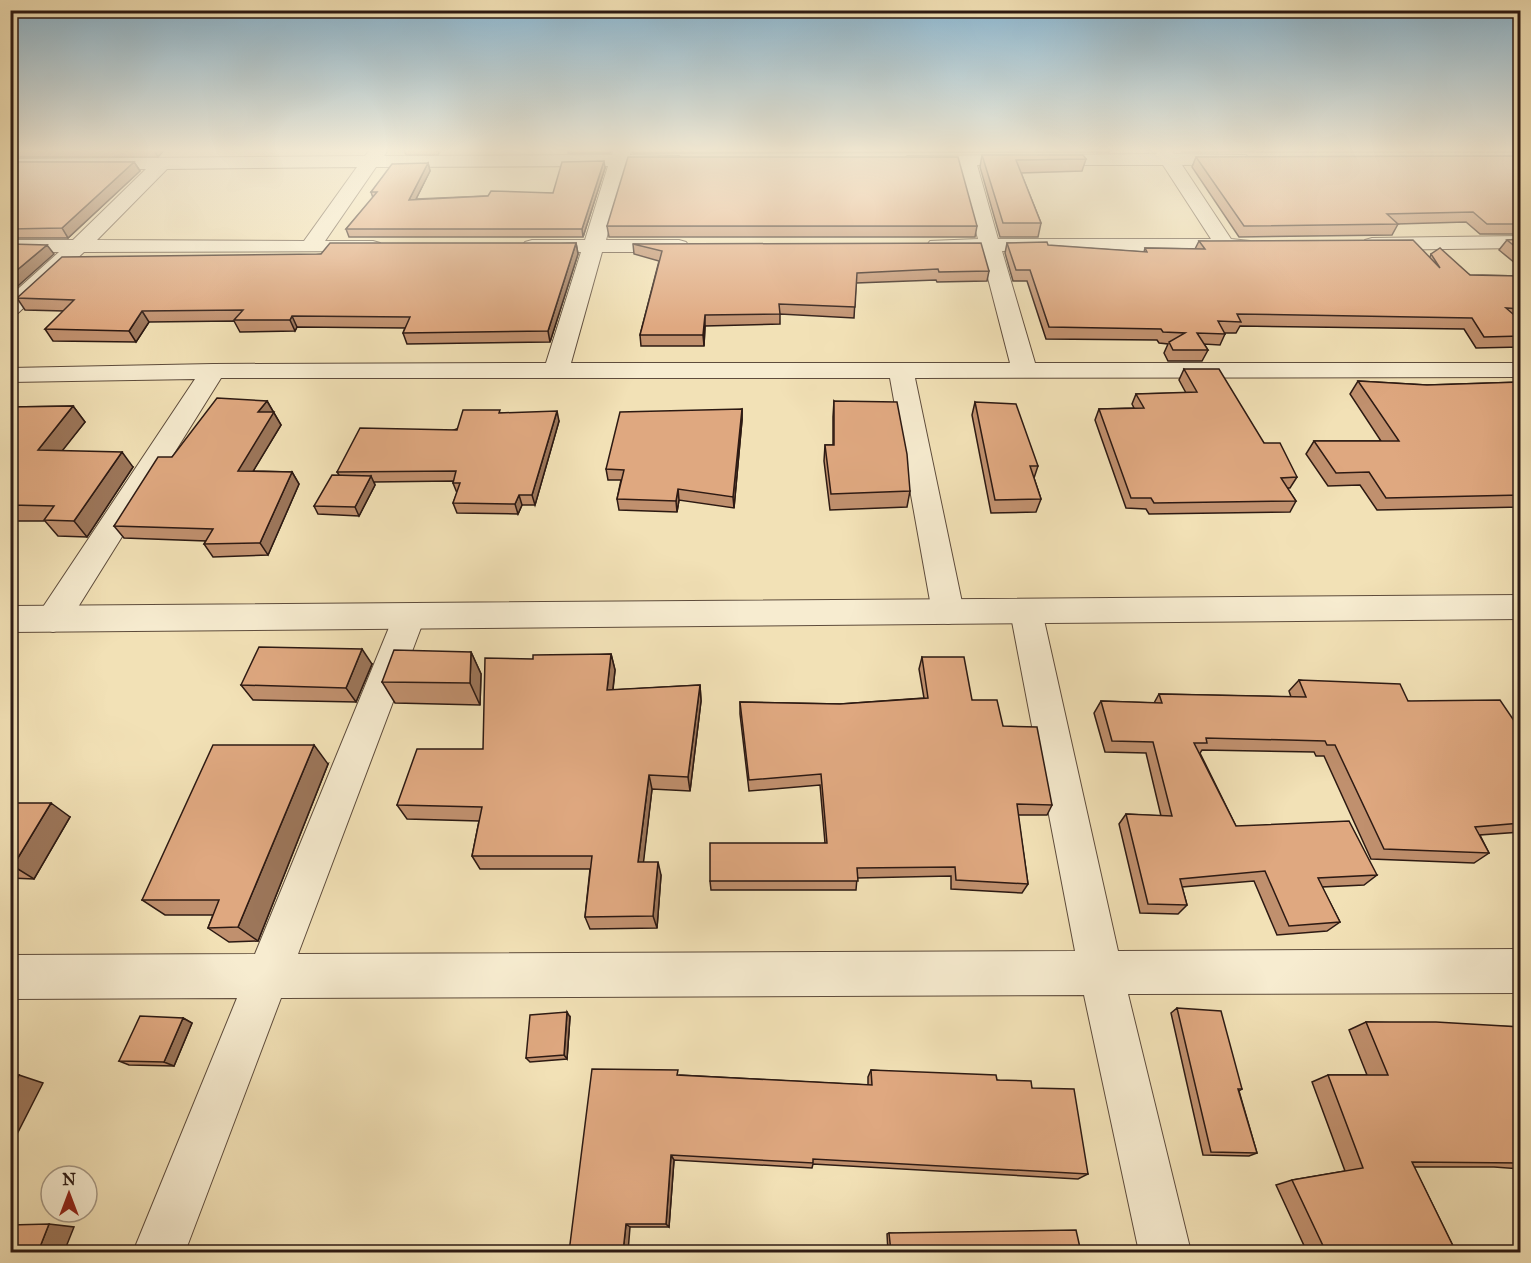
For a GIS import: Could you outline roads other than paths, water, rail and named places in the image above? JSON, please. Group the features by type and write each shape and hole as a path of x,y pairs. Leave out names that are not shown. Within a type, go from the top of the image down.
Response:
{"street":[{"path":"10,308 116,209"},
{"path":"310,247 337,209"},
{"path":"556,372 606,209"},
{"path":"979,209 1025,372"},
{"path":"1201,209 1225,245"},
{"path":"1355,244 1521,242"},
{"path":"921,245 1260,245"},
{"path":"10,246 393,246"},
{"path":"512,246 700,246"},
{"path":"10,375 213,371 902,373 1521,370"},
{"path":"53,619 213,371"},
{"path":"902,373 948,612"},
{"path":"10,619 1521,607"},
{"path":"1026,611 1101,973 1165,1252"},
{"path":"159,1252 409,617"},
{"path":"10,977 267,978 1521,971"}]}
